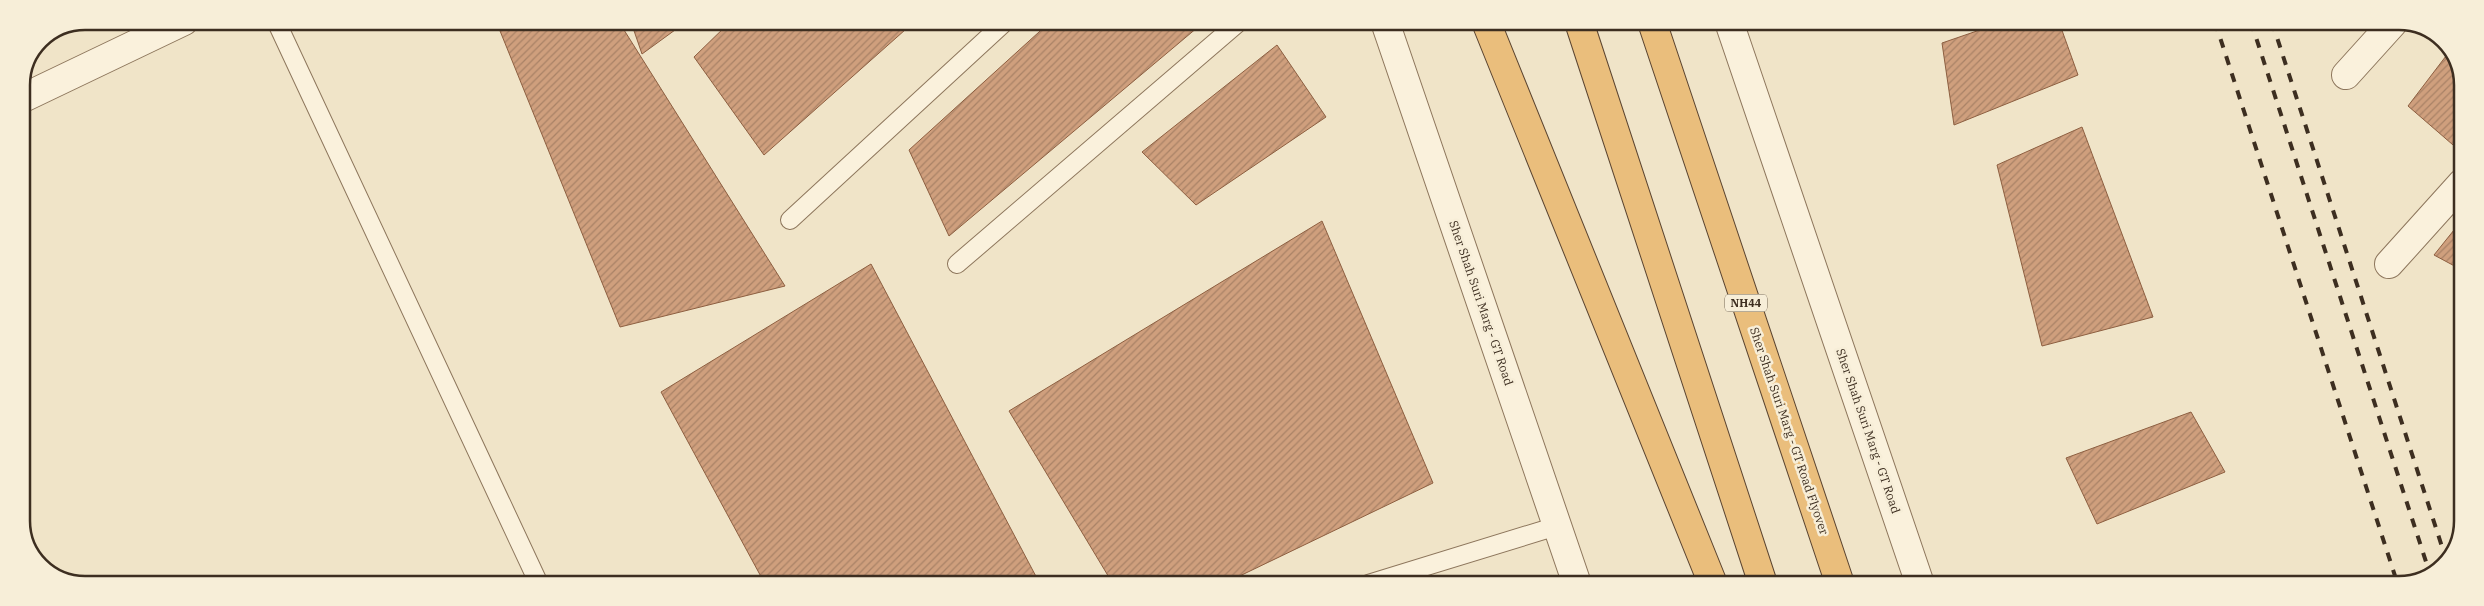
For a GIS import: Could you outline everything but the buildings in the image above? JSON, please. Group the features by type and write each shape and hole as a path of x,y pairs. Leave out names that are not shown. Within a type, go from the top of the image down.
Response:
{"highway":[{"path":"1489,30 1710,576"},
{"path":"1582,30 1761,576"},
{"name":"Sher Shah Suri Marg - GT Road Flyover","path":"1655,30 1837,576"}],"street":[{"path":"30,95 165,30"},
{"name":"Sher Shah Suri Marg - GT Road","path":"1388,30 1574,576"},
{"name":"Sher Shah Suri Marg - GT Road","path":"1732,30 1917,576"},
{"path":"2346,76 2386,30"},
{"path":"2389,264 2454,192"}],"lane":[{"path":"280,30 535,576"},
{"path":"790,220 996,30"},
{"path":"957,264 1230,30"},
{"path":"1394,576 1557,526"}],"railway":[{"path":"2218,30 2395,576"},
{"path":"2254,30 2428,568"},
{"path":"2275,30 2444,553"}]}
